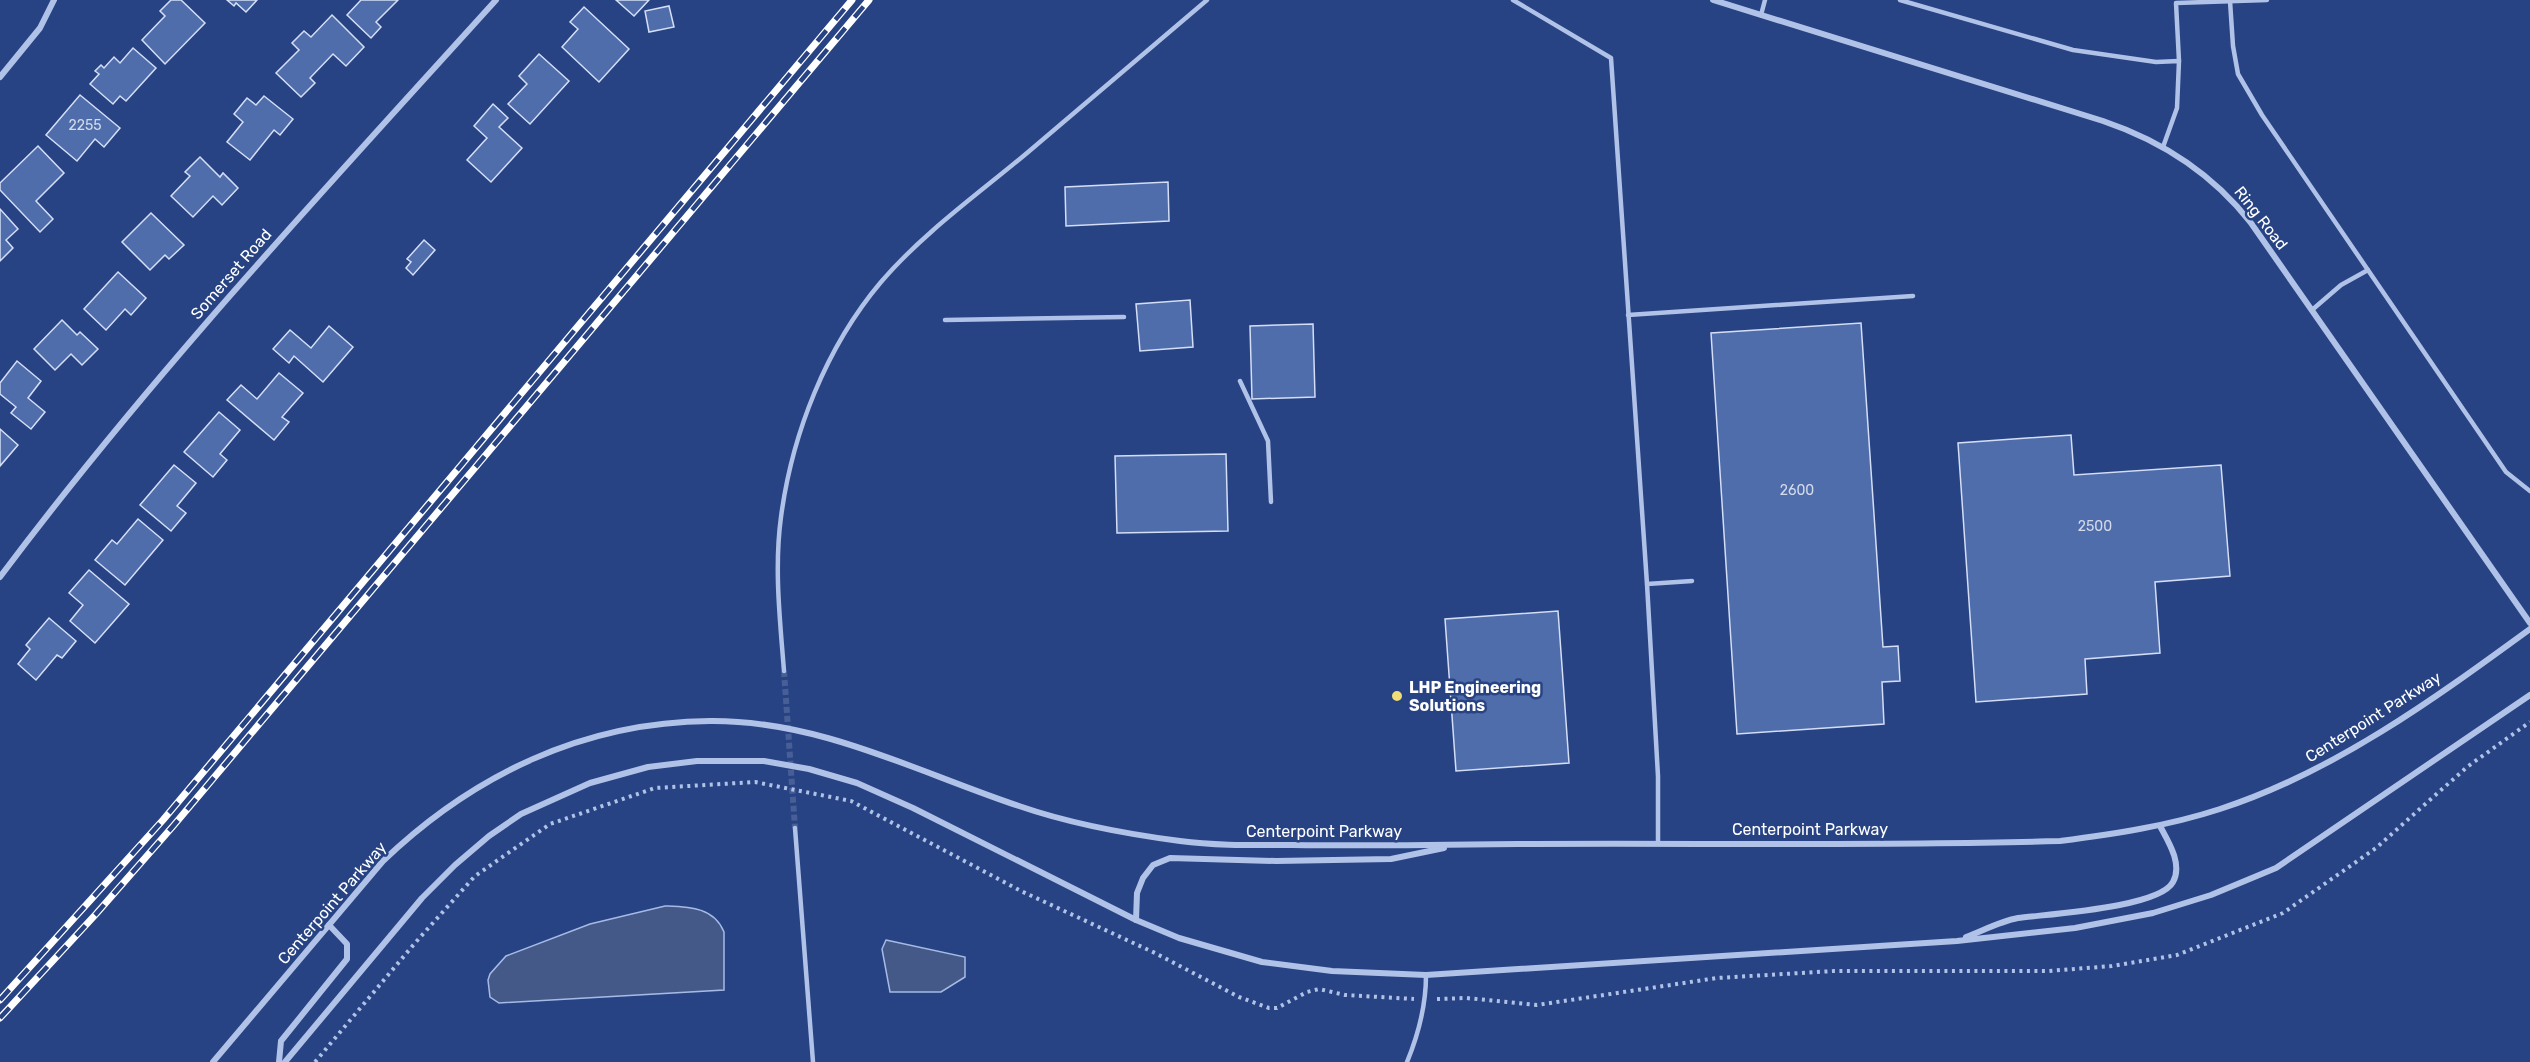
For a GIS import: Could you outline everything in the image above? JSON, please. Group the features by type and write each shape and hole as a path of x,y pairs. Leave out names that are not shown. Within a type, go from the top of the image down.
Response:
{"street":[{"path":"0,77 40,28 54,0"},
{"name":"Somerset Road","path":"0,578 141,398 279,239 496,0"},
{"name":"Ring Road","path":"1713,0 2060,106 2136,132 2200,170 2229,197 2251,223 2530,623"},
{"name":"Centerpoint Parkway","path":"213,1062 383,861 444,808 488,780 536,757 579,741 616,731 660,724 711,721 764,724 820,735 873,751 1019,807 1073,823 1175,841 1252,845 2048,841 2160,826 2220,810 2262,794 2340,756 2530,629"},
{"path":"285,1062 422,898 455,865 489,836 521,814 590,783 648,767 697,761 764,761 809,769 857,783 913,808 1136,920 1179,938 1262,962 1332,971 1426,975 1957,941 2075,928 2153,913 2211,895 2276,868 2530,695"},
{"path":"1957,941 2016,918 2061,915 2103,908 2136,901 2166,890 2173,883 2177,870 2172,848 2160,826"},
{"path":"1136,920 1137,892 1143,878 1153,865 1170,858 1276,861 1391,859 1460,844"},
{"path":"279,1062 281,1041 347,959 347,944 329,925"}],"lane":[{"path":"784,671 778,553 788,477 801,429 816,390 857,313 881,282 932,233 1207,0"},
{"path":"1513,0 1611,58 1647,584 1658,776 1658,843"},
{"path":"1761,15 1765,0"},
{"path":"1900,0 2073,50 2156,62 2179,61"},
{"path":"2163,147 2177,108 2179,61 2176,2 2267,0"},
{"path":"2230,1 2233,46 2238,74 2262,115 2506,472 2530,491"},
{"path":"2312,310 2341,285 2368,270"},
{"path":"1628,315 1913,296"},
{"path":"945,320 1124,317"},
{"path":"1240,381 1268,441 1271,502"},
{"path":"1647,584 1692,582"},
{"path":"795,828 813,1062"},
{"path":"1407,1062 1421,1028 1426,999 1426,975"}],"path":[{"path":"315,1062 475,876 550,824 655,788 755,782 851,801 1021,891 1155,953 1239,998 1269,1008 1277,1008 1307,992 1319,989 1345,995 1381,998"}],"water":[{"path":"665,906 700,910 720,924 724,932 724,990 499,1003 490,997 488,980 490,974 506,956 590,924"},
{"path":"886,940 965,957 965,977 941,992 890,992 882,949"}],"building":[{"path":"171,0 181,0 205,23 165,64 142,40 165,16 160,11"},
{"path":"227,0 257,0 246,12 236,3 234,6"},
{"path":"361,0 398,0 376,22 381,27 371,38 347,15"},
{"path":"616,0 649,0 634,16"},
{"path":"669,6 674,27 649,32 645,11"},
{"path":"584,7 629,49 599,82 562,47 578,29 570,22"},
{"path":"332,15 364,47 346,66 333,54 310,78 315,83 301,97 276,73 299,50 292,43 304,31 311,37"},
{"path":"133,48 156,68 126,101 120,96 113,104 90,84 99,74 95,71 101,65 104,68 114,57 120,63"},
{"path":"539,54 569,81 530,124 508,104 527,84 519,76"},
{"path":"80,95 120,128 104,147 95,139 77,161 46,135"},
{"path":"264,96 293,119 280,135 274,130 250,160 227,142 243,122 234,114 247,98 256,105"},
{"path":"493,104 508,118 499,127 522,148 491,182 467,160 487,138 474,126"},
{"path":"38,146 64,173 36,201 53,219 40,232 0,190 0,183"},
{"path":"200,157 220,177 223,173 238,188 222,205 213,196 193,217 171,196 190,176 185,172"},
{"path":"1168,182 1169,221 1066,226 1065,187"},
{"path":"0,209 18,229 6,240 13,248 0,261"},
{"path":"151,213 184,245 169,259 165,255 150,270 122,242"},
{"path":"424,240 435,250 413,275 406,268 411,262 407,259"},
{"path":"118,272 146,298 131,315 125,309 106,330 84,309"},
{"path":"1190,300 1193,347 1140,351 1136,304"},
{"path":"62,320 77,335 80,332 98,349 82,365 71,354 55,370 34,349"},
{"path":"1861,323 1883,647 1898,646 1900,681 1882,682 1884,724 1737,734 1711,333"},
{"path":"1313,324 1315,397 1252,399 1250,326"},
{"path":"329,326 353,347 323,382 294,356 289,363 273,349 290,330 311,348"},
{"path":"17,361 41,381 28,398 45,412 31,429 11,413 16,407 0,394 0,383"},
{"path":"279,373 303,393 282,417 289,422 274,440 227,400 241,385 257,399"},
{"path":"219,412 240,430 220,454 227,460 213,477 184,452"},
{"path":"0,429 18,445 0,466"},
{"path":"2071,435 2074,475 2221,465 2230,576 2155,582 2160,653 2085,659 2087,694 1976,702 1958,443"},
{"path":"1226,454 1228,531 1117,533 1115,456"},
{"path":"174,465 196,483 177,506 186,513 171,531 140,505"},
{"path":"138,519 163,540 125,585 95,560 112,540 117,544"},
{"path":"89,570 129,604 95,643 70,621 83,605 69,593"},
{"path":"1558,611 1569,763 1456,771 1445,619"},
{"path":"49,618 76,641 62,658 57,655 36,680 18,664 30,649 26,645"}],"tunnel":[{"path":"784,671 795,828"}],"railway":[{"path":"0,1000 163,820 852,0"},
{"path":"0,1018 174,825 869,0"}],"place":[{"name":"LHP Engineering Solutions","path":"1397,696"}]}
